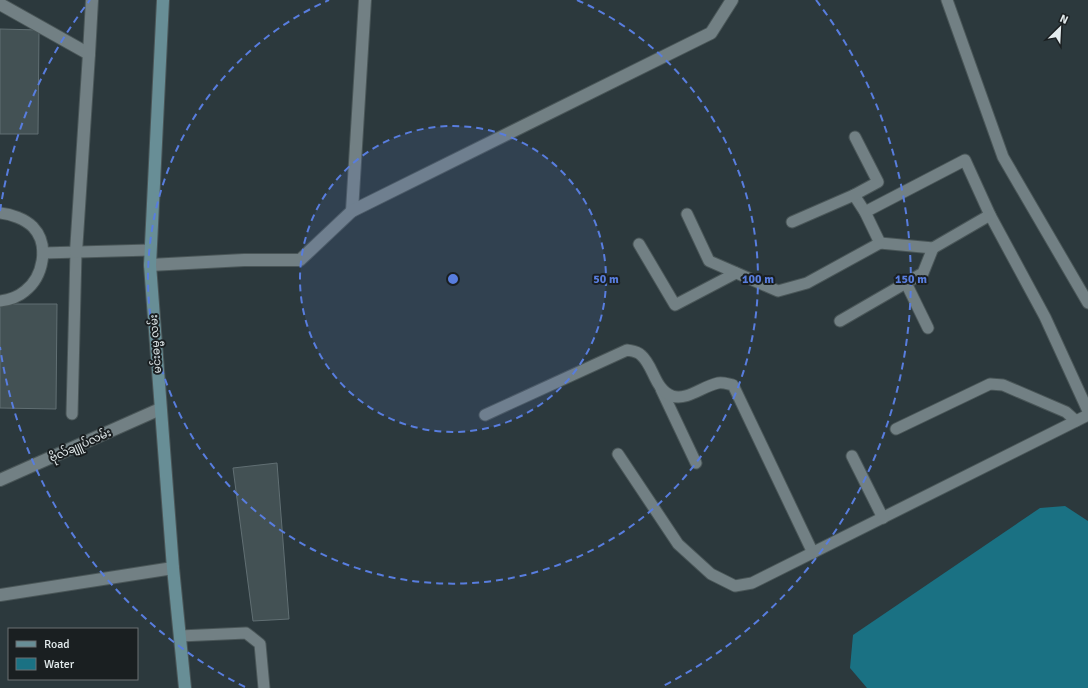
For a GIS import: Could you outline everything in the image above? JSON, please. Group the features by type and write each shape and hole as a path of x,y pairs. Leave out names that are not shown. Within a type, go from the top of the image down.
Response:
{"main road":[{"name":"မင်းဓမ္မ လမ်း","path":"163,0 150,265 173,568 186,688"}],"street":[{"path":"76,252 92,0"},
{"path":"352,211 365,0"},
{"path":"150,265 244,260 300,260 352,211 711,33 732,0"},
{"path":"0,4 89,54"},
{"name":"ဗိုလ်ချူပ်လမ်း","path":"0,480 160,409"},
{"path":"0,595 173,568"}],"lane":[{"path":"947,0 1003,157 1088,303"},
{"path":"792,222 878,182 855,137"},
{"path":"865,212 965,160 990,215 1045,316 1088,411"},
{"path":"854,194 865,212 880,243"},
{"path":"0,213 10,214 33,228 41,241 42,253 39,273 33,283 26,291 16,297 0,301"},
{"path":"687,214 709,261 778,291 807,283 880,243 933,248 990,215"},
{"path":"639,244 675,305 736,273"},
{"path":"840,321 923,273 933,248"},
{"path":"42,253 150,250"},
{"path":"72,414 76,252"},
{"path":"906,283 928,328"},
{"path":"485,415 627,350 635,351 642,355 661,389 696,463"},
{"path":"661,389 670,395 679,398 718,383 725,383 733,386 813,553"},
{"path":"896,429 990,384 1003,386 1066,412 1076,421"},
{"path":"618,454 678,544 711,574 734,586 752,583 1088,416"},
{"path":"852,456 883,518"},
{"path":"180,636 246,633 260,644 264,688"}],"water":[{"path":"1065,506 1088,521 1088,688 867,688 850,668 853,635 1040,508"}],"building":[{"path":"0,29 39,30 38,134 0,134"},
{"path":"0,304 57,304 56,409 0,408"},
{"path":"277,463 289,619 253,621 233,468"}]}
